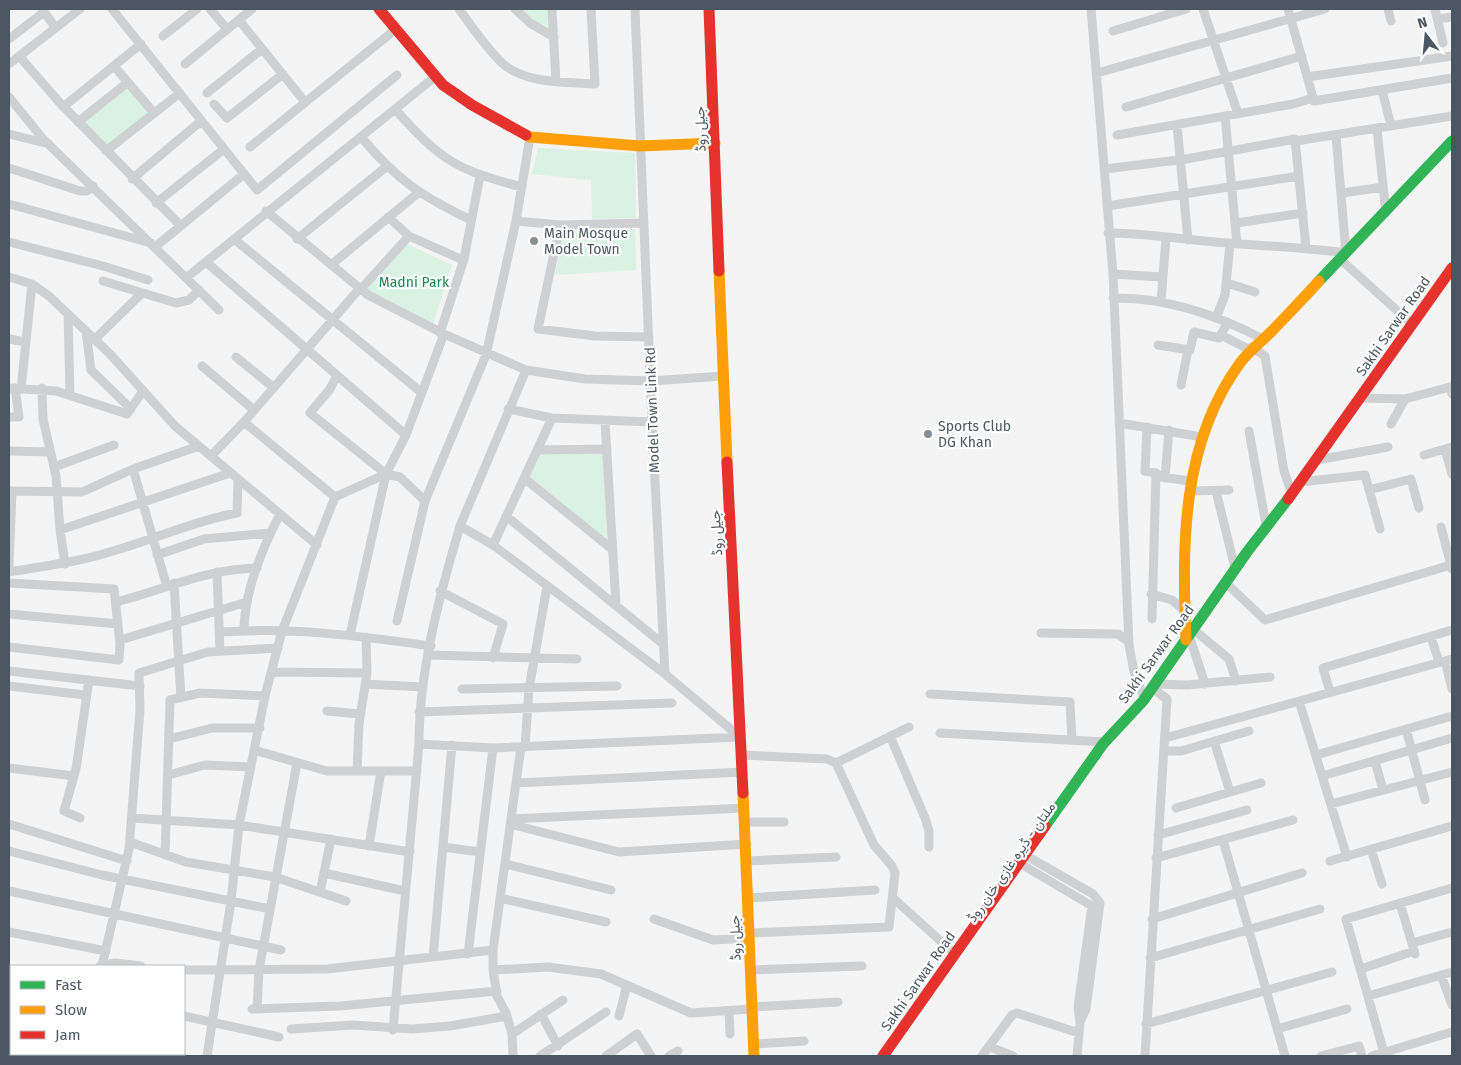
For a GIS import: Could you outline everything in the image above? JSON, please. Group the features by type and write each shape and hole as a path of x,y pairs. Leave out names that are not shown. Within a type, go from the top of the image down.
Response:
{"main road":[{"path":"379,9 443,85 472,105 530,137 640,146 715,143"},
{"name":"جیل روڈ","path":"709,9 723,376 740,737 747,844 754,1056"},
{"path":"1190,635 1185,611 1185,529 1190,486 1194,457 1220,390 1251,349 1386,213 1452,141"},
{"name":"Sakhi Sarwar Road","path":"883,1056 907,1029 955,954 986,917 1106,742 1117,733 1154,686 1266,525 1292,494 1452,268"},
{"name":"ملتان - ڈیرہ غازی خان روڈ","path":"892,1056 907,1029 986,917 1029,863 1109,749 1117,733"}],"street":[{"path":"9,64 80,9"},
{"path":"112,9 257,190 398,76"},
{"path":"163,36 197,9"},
{"path":"210,9 227,29"},
{"path":"185,64 252,9"},
{"path":"459,9 503,64 521,74 556,82 595,84 591,9"},
{"path":"515,9 530,23 554,37"},
{"path":"552,9 556,82"},
{"name":"Model Town Link Rd","path":"635,9 643,223 665,674"},
{"path":"1091,9 1112,274 1129,642 1134,672 1144,698"},
{"path":"1113,31 1186,9"},
{"path":"1203,9 1238,114"},
{"path":"1097,73 1214,42 1290,13 1325,9"},
{"path":"1388,9 1391,21"},
{"path":"1435,9 1443,43"},
{"path":"9,40 43,10 56,27"},
{"path":"1290,13 1313,98"},
{"path":"1438,20 1452,18"},
{"path":"239,20 306,102"},
{"path":"250,147 396,29"},
{"path":"63,107 140,44"},
{"path":"207,93 262,48"},
{"path":"19,56 63,107 132,179 180,225"},
{"path":"1126,107 1302,56"},
{"path":"1307,77 1452,56"},
{"path":"114,66 154,113"},
{"path":"214,104 227,118 283,74"},
{"path":"186,278 266,211 436,76"},
{"path":"1117,135 1293,104 1313,98 1314,100 1452,78"},
{"path":"78,122 128,82"},
{"path":"1382,90 1391,126"},
{"path":"106,151 180,93"},
{"path":"9,97 49,144 219,310"},
{"path":"395,109 422,140 439,154 460,167 480,176 522,187"},
{"path":"1216,318 1225,295 1236,223 1225,116"},
{"path":"1105,170 1295,140 1336,136 1452,116"},
{"path":"132,179 201,121"},
{"path":"1177,125 1188,240"},
{"path":"1377,129 1386,213"},
{"path":"9,134 49,144"},
{"path":"1336,136 1342,193 1343,256"},
{"path":"360,137 386,167 418,193 471,220"},
{"path":"397,621 425,501 486,355 516,221 530,137"},
{"path":"1296,141 1306,248"},
{"path":"156,203 224,149"},
{"path":"297,239 386,167"},
{"path":"9,168 80,191 88,191 93,186"},
{"path":"153,245 244,174"},
{"path":"350,635 386,474 406,435 442,334 463,260 480,176"},
{"path":"1107,206 1300,176"},
{"path":"1342,193 1383,187"},
{"path":"330,265 418,193"},
{"path":"9,204 153,245"},
{"path":"266,211 297,239 360,289 394,310 486,355 526,370 585,379 651,381 723,376"},
{"path":"1236,223 1303,214"},
{"path":"388,217 409,236 463,260"},
{"path":"516,221 560,225 643,223"},
{"path":"560,225 538,329 595,336 649,337"},
{"path":"1108,233 1137,233 1188,240 1306,248 1343,256 1412,324"},
{"path":"211,456 244,422 332,319 409,236"},
{"path":"1161,301 1166,238"},
{"path":"234,239 421,392"},
{"path":"9,242 103,266 148,280"},
{"path":"206,262 406,435"},
{"path":"1112,274 1162,277"},
{"path":"9,277 32,284 68,314 95,339 175,426 317,545"},
{"path":"103,281 182,303 189,300 199,290"},
{"path":"1227,283 1255,292"},
{"path":"9,417 19,417 15,388 26,342 32,284"},
{"path":"95,339 142,293"},
{"path":"1113,298 1161,301 1228,322 1263,339"},
{"path":"68,314 70,395"},
{"path":"1181,384 1194,332 1219,338 1228,322"},
{"path":"86,332 90,370 131,408"},
{"path":"1221,335 1265,356 1284,471 1292,494"},
{"path":"9,339 26,342"},
{"path":"1158,345 1188,350"},
{"path":"236,357 273,387"},
{"path":"202,366 254,410"},
{"path":"393,1030 401,962 405,891 419,744 419,712 440,591 460,526 526,370"},
{"path":"336,375 330,389 310,414 386,474 400,477 425,501"},
{"path":"1360,398 1405,399 1450,387 1452,394"},
{"path":"15,388 42,388 127,414 143,391"},
{"path":"42,388 43,419 54,467 65,564"},
{"path":"1392,424 1405,399"},
{"path":"508,409 552,418 605,422 652,422"},
{"path":"493,545 552,418"},
{"path":"244,422 335,497"},
{"path":"605,422 616,606"},
{"path":"1119,423 1202,437"},
{"path":"1147,427 1145,472 1160,475 1190,486 1216,491 1229,490"},
{"path":"1152,619 1151,594 1160,475 1169,430"},
{"path":"1249,431 1266,525"},
{"path":"54,467 114,445"},
{"path":"9,566 10,492 68,493 92,489 133,469 199,446"},
{"path":"1315,460 1388,447"},
{"path":"1424,455 1449,448 1452,474"},
{"path":"537,450 607,449"},
{"path":"9,451 50,452"},
{"path":"133,469 157,555 170,585 177,621 181,698"},
{"path":"60,530 230,473"},
{"path":"206,1056 230,901 239,825 265,696 282,631 335,497 386,474"},
{"path":"1300,482 1365,475 1380,529"},
{"path":"524,478 613,550"},
{"path":"9,572 65,564 152,538 205,519 237,513 238,479"},
{"path":"1369,490 1411,479 1419,508"},
{"path":"1216,491 1236,569"},
{"path":"244,631 244,610 270,533 280,514"},
{"path":"506,516 663,644"},
{"path":"460,526 493,545 665,674 740,737"},
{"path":"1226,583 1265,620 1452,567 1450,548 1442,528"},
{"path":"157,555 204,539 270,533"},
{"path":"116,602 217,572 257,568"},
{"path":"217,572 221,632 220,651"},
{"path":"9,583 114,589 120,640 119,660 9,647"},
{"path":"513,1056 512,1034 507,1016 496,991 493,950 516,782 523,747 529,689 547,586"},
{"path":"440,591 503,624 493,658"},
{"path":"1151,594 1172,600 1185,611"},
{"path":"120,640 177,621 247,602"},
{"path":"9,614 118,624"},
{"path":"1330,692 1323,668 1452,630"},
{"path":"221,632 282,631 350,635 430,651 493,658 534,660 577,659"},
{"path":"1041,633 1118,634 1129,642"},
{"path":"1190,635 1229,659 1236,681"},
{"path":"1190,635 1204,684"},
{"path":"357,771 360,714 367,673 366,637"},
{"path":"1431,637 1445,661 1452,690"},
{"path":"101,965 130,842 140,710 139,673 180,660 220,651 278,648"},
{"path":"1165,738 1445,661"},
{"path":"9,670 140,686"},
{"path":"272,672 367,673"},
{"path":"1154,686 1204,684 1270,677"},
{"path":"80,818 64,812 74,776 89,680"},
{"path":"365,684 423,687"},
{"path":"9,686 85,696"},
{"path":"462,689 617,686"},
{"path":"1145,1056 1167,699 1154,686"},
{"path":"165,856 168,820 170,700 200,693 265,696"},
{"path":"930,694 1070,702 1072,708 1072,740"},
{"path":"1299,701 1346,856"},
{"path":"419,712 672,703"},
{"path":"327,711 360,714"},
{"path":"1316,755 1452,716"},
{"path":"836,763 910,727"},
{"path":"169,738 212,728 260,728"},
{"path":"1406,729 1426,800"},
{"path":"1164,751 1181,751 1249,731"},
{"path":"940,733 1106,742"},
{"path":"890,736 926,818 929,831 929,847"},
{"path":"419,744 493,748 740,737"},
{"path":"1322,776 1452,738"},
{"path":"1214,741 1230,792"},
{"path":"433,957 452,745"},
{"path":"468,954 493,748"},
{"path":"254,750 328,771 416,771"},
{"path":"654,920 713,940 889,927 893,898 894,873 892,866 874,845 836,763 827,758 741,755"},
{"path":"1375,760 1383,790"},
{"path":"297,763 275,877 254,1009 340,1006 396,999 496,991"},
{"path":"168,775 205,764 251,767"},
{"path":"9,768 74,776"},
{"path":"369,846 381,771"},
{"path":"516,782 742,772"},
{"path":"1331,804 1452,772"},
{"path":"1176,808 1261,783"},
{"path":"511,822 745,808"},
{"path":"1158,835 1247,810"},
{"path":"132,818 239,825 410,852"},
{"path":"1156,858 1293,820"},
{"path":"511,822 619,852 747,844"},
{"path":"746,822 784,822"},
{"path":"9,824 126,861"},
{"path":"1330,862 1452,826"},
{"path":"320,892 331,839"},
{"path":"1223,840 1285,1056"},
{"path":"130,842 186,862 275,877 346,900"},
{"path":"443,847 480,852"},
{"path":"1371,849 1382,884"},
{"path":"9,851 102,875 270,909"},
{"path":"747,861 836,857"},
{"path":"1029,863 1079,892 1093,908 1089,962 1078,1007 1080,1022 1077,1056"},
{"path":"505,864 610,890"},
{"path":"324,873 405,891"},
{"path":"1152,919 1302,873"},
{"path":"1384,1052 1346,919 1452,888"},
{"path":"748,898 875,890"},
{"path":"9,891 281,950"},
{"path":"500,898 606,922"},
{"path":"893,898 955,954"},
{"path":"1400,903 1414,949"},
{"path":"1150,958 1320,909"},
{"path":"9,932 106,951"},
{"path":"1361,969 1452,932"},
{"path":"185,970 328,969 493,950"},
{"path":"106,965 115,963 132,965"},
{"path":"751,970 862,966"},
{"path":"493,970 548,967 601,974 691,1014 838,1002"},
{"path":"1146,1024 1332,972"},
{"path":"1368,996 1452,972"},
{"path":"1441,975 1452,1005"},
{"path":"619,1016 628,985"},
{"path":"512,1034 563,1000"},
{"path":"1277,1029 1347,1009"},
{"path":"729,1011 730,1034"},
{"path":"540,1056 558,1046 606,1012"},
{"path":"982,1056 1012,1015 1017,1013 1079,1033"},
{"path":"541,1014 558,1046"},
{"path":"185,1016 279,1038"},
{"path":"291,1029 353,1025 393,1030 450,1026 507,1016"},
{"path":"1372,1056 1384,1052 1401,1052 1452,1032"},
{"path":"606,1056 638,1034 650,1056"},
{"path":"754,1044 804,1041"},
{"path":"1322,1056 1359,1046 1362,1056"},
{"path":"990,1047 1013,1056"},
{"path":"669,1056 678,1050"}],"green space":[{"path":"519,9 548,9 549,28 532,20"},
{"path":"127,86 149,112 107,147 83,121"},
{"path":"538,148 635,153 636,218 592,219 591,180 532,174"},
{"path":"635,229 636,270 555,275 564,230"},
{"name":"Madni Park","path":"405,243 452,265 433,324 367,290"},
{"path":"538,452 604,454 607,541 529,476"}],"traffic: fast":[{"path":"1319,281 1452,141"},
{"path":"1045,826 1103,744 1143,701 1247,552 1288,499"}],"traffic: slow":[{"path":"526,135 530,137 640,146 715,143"},
{"path":"719,271 727,462"},
{"path":"1186,640 1184,568 1189,496 1196,461 1206,427 1221,394 1240,363 1319,281"},
{"path":"743,793 754,1056"}],"traffic: jam":[{"path":"379,9 443,85 472,105 526,135"},
{"path":"709,9 719,271"},
{"path":"1288,499 1452,268"},
{"path":"727,462 743,793"},
{"path":"883,1056 1045,826"}],"place":[{"name":"Main Mosque Model Town","path":"534,241"},
{"name":"Sports Club DG Khan","path":"928,434"}]}
